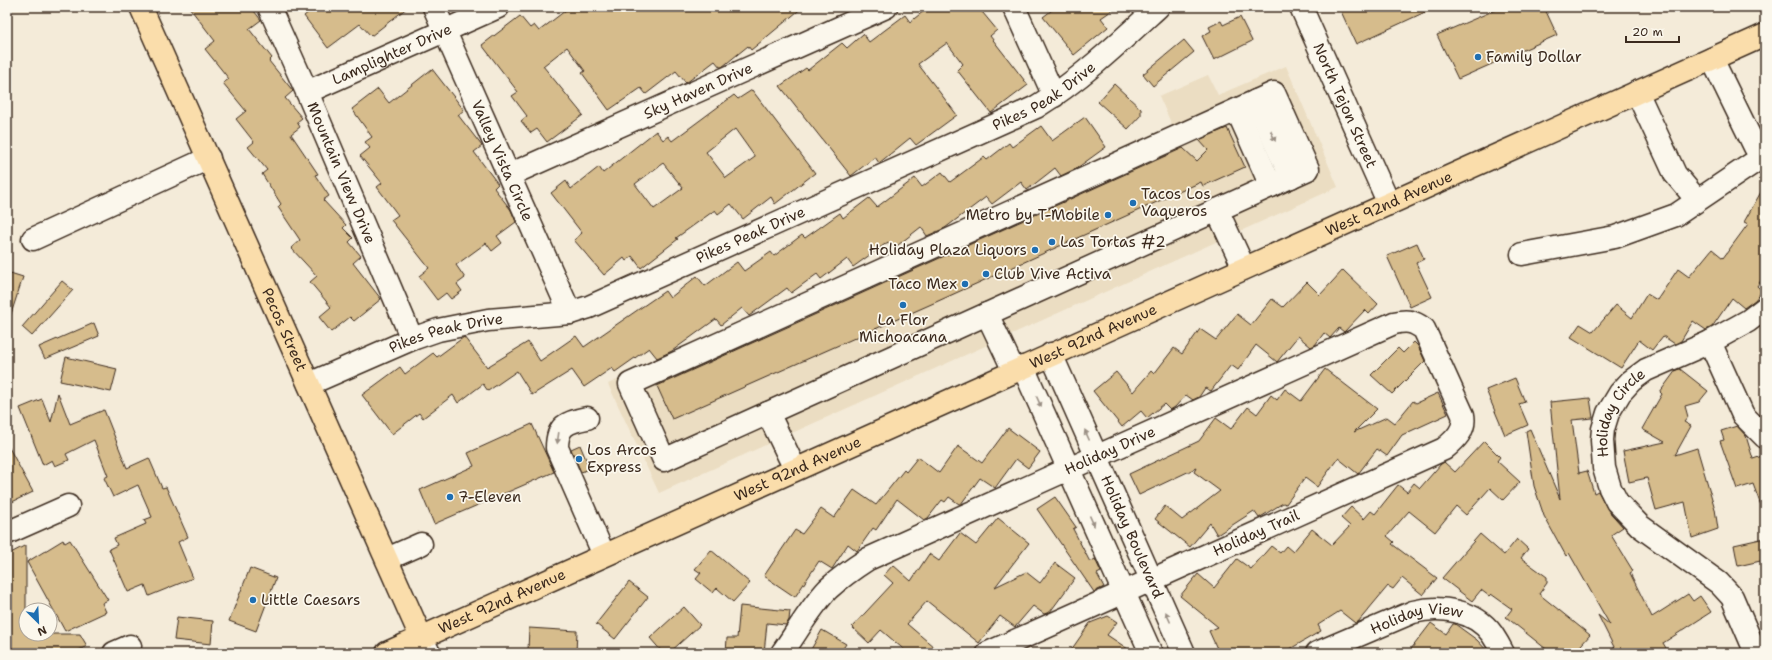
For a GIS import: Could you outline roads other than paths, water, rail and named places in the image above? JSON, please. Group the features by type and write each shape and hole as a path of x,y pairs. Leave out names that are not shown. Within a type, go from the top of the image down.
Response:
{"main road":[{"name":"Pecos Street","path":"141,7 425,645"},
{"name":"West 92nd Avenue","path":"387,653 425,645 604,555 1765,35"}],"street":[{"name":"Mountain View Drive","path":"269,7 307,92 412,339"},
{"name":"Valley Vista Circle","path":"434,7 570,313"},
{"name":"Lamplighter Drive","path":"307,92 498,7"},
{"name":"Sky Haven Drive","path":"509,175 886,7"},
{"path":"1014,7 1054,96"},
{"name":"Pikes Peak Drive","path":"309,384 412,339 438,330 488,320 570,313 596,304 1036,107 1054,96 1090,68 1158,7"},
{"name":"North Tejon Street","path":"1301,7 1389,204"},
{"path":"1522,254 1616,237 1676,215 1763,158 1755,147 1712,59"},
{"path":"1637,92 1675,174 1697,200"},
{"path":"1274,93 1308,169 664,460 630,384 1247,106 1274,93"},
{"path":"1247,106 1271,186"},
{"path":"33,239 209,158"},
{"path":"1217,210 1244,268"},
{"name":"Holiday Circle","path":"1758,647 1732,597 1719,583 1640,526 1617,502 1610,488 1604,468 1602,440 1603,429 1608,413 1620,393 1631,381 1646,370 1710,342 1748,321 1765,308"},
{"name":"Holiday Boulevard","path":"987,314 1018,369 1069,470 1151,653"},
{"name":"Holiday Drive","path":"782,653 816,604 829,589 850,571 868,559 1394,323 1407,320 1424,328 1445,374"},
{"path":"1710,342 1743,415 1765,436"},
{"name":"Holiday Boulevard","path":"1051,354 1184,653"},
{"name":"Holiday Trail","path":"988,653 1444,449 1456,440 1462,429 1464,421 1463,414 1445,374"},
{"path":"768,413 795,469"},
{"path":"587,418 574,420 563,427 558,433 557,448 604,555"},
{"path":"7,533 68,506"},
{"path":"387,559 421,544"},
{"name":"Holiday View","path":"1318,653 1413,612 1426,609 1447,610 1464,613 1475,619 1491,633 1503,653"}],"place":[{"name":"Family Dollar","path":"1478,57"},
{"name":"Tacos Los Vaqueros","path":"1133,203"},
{"name":"Metro by T-Mobile","path":"1108,215"},
{"name":"Las Tortas #2","path":"1052,242"},
{"name":"Holiday Plaza Liquors","path":"1035,250"},
{"name":"Club Vive Activa","path":"986,274"},
{"name":"Taco Mex","path":"965,284"},
{"name":"La Flor Michoacana","path":"903,305"},
{"name":"Los Arcos Express","path":"579,459"},
{"name":"7-Eleven","path":"450,497"},
{"name":"Little Caesars","path":"253,600"}]}
